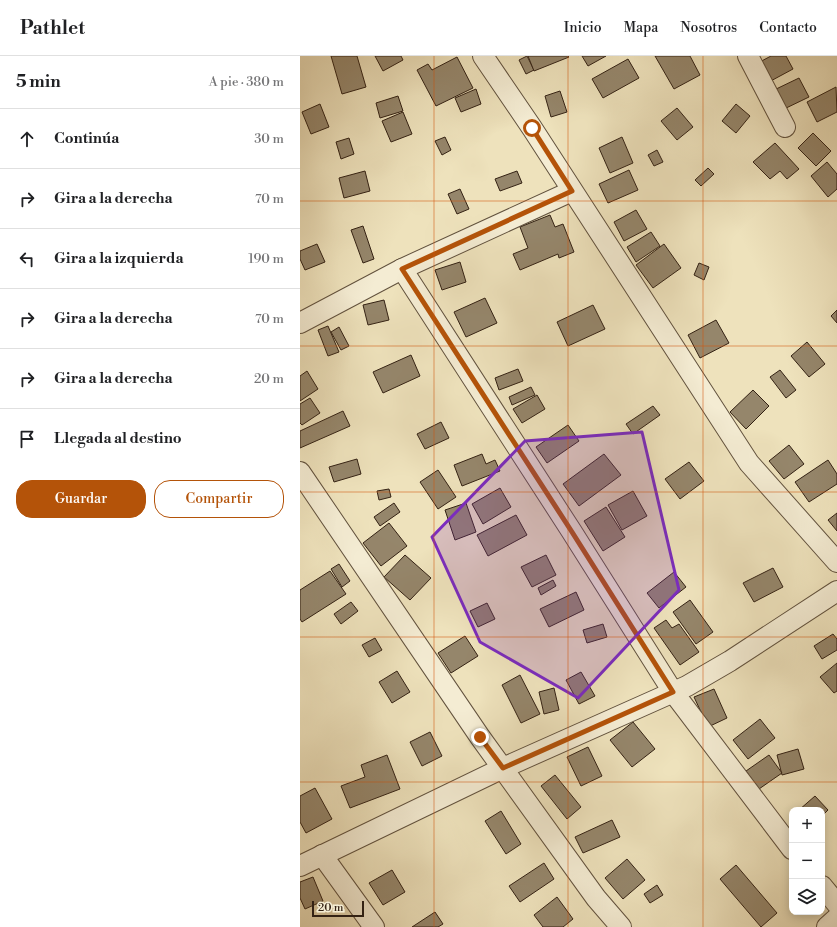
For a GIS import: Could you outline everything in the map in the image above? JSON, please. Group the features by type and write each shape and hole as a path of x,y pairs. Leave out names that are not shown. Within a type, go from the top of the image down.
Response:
{"street":[{"path":"483,56 749,463 837,562"},
{"path":"748,56 785,126"},
{"path":"300,323 402,269 572,191"},
{"path":"402,269 568,525 673,692 789,845"},
{"path":"300,472 503,768 596,898 621,927"},
{"path":"300,866 503,768 673,692 707,675 837,591"},
{"path":"322,855 374,927"},
{"path":"825,890 837,904"},
{"path":"827,927 837,918"}],"highlighted area":[{"path":"642,432 679,590 578,698 480,642 432,537 525,441"}],"building":[{"path":"331,56 357,56 366,87 342,94"},
{"path":"375,56 401,56 403,60 383,71"},
{"path":"527,56 534,70 526,74 519,60"},
{"path":"528,56 568,56 569,57 534,71"},
{"path":"582,56 606,56 588,66"},
{"path":"655,56 690,56 700,75 674,89"},
{"path":"771,56 786,56 793,69 767,83 756,64"},
{"path":"457,57 473,88 436,106 417,70 428,64 432,70"},
{"path":"628,59 639,78 603,98 592,79"},
{"path":"799,78 809,97 782,110 772,91"},
{"path":"836,87 837,112 817,122 807,102"},
{"path":"476,89 481,104 461,112 455,98"},
{"path":"560,91 567,112 551,117 545,96"},
{"path":"398,96 403,111 380,118 376,103"},
{"path":"320,104 329,127 311,134 302,112"},
{"path":"736,104 750,116 736,133 722,121"},
{"path":"677,108 693,127 677,140 661,121"},
{"path":"403,112 412,134 391,142 382,121"},
{"path":"813,133 831,151 816,166 798,148"},
{"path":"445,137 451,150 442,155 435,141"},
{"path":"622,137 633,163 610,173 599,148"},
{"path":"349,138 354,154 341,159 336,142"},
{"path":"775,143 799,169 787,179 780,171 770,179 753,162"},
{"path":"657,150 663,162 654,166 648,155"},
{"path":"827,162 837,174 837,189 828,197 811,176"},
{"path":"708,168 714,174 701,186 695,180"},
{"path":"629,170 638,190 608,203 599,184"},
{"path":"365,171 370,191 344,198 339,178"},
{"path":"517,171 522,183 500,191 495,179"},
{"path":"460,189 469,209 457,214 448,194"},
{"path":"636,210 647,229 624,241 614,222"},
{"path":"550,215 555,227 563,224 574,252 559,258 558,254 520,270 513,254 528,248 520,227"},
{"path":"363,226 374,259 363,263 351,230"},
{"path":"651,232 660,246 636,262 627,247"},
{"path":"317,244 325,262 305,270 300,259 300,251"},
{"path":"664,244 681,268 653,288 636,265"},
{"path":"460,262 466,282 442,290 435,270"},
{"path":"699,263 709,267 704,280 694,275"},
{"path":"485,298 497,323 466,337 454,312"},
{"path":"384,300 389,320 368,325 363,305"},
{"path":"593,305 605,329 568,346 557,322"},
{"path":"837,310 837,323 831,316"},
{"path":"716,320 729,343 700,358 688,335"},
{"path":"328,326 339,352 328,356 318,330"},
{"path":"339,327 349,346 341,350 331,332"},
{"path":"807,342 825,364 809,377 791,356"},
{"path":"411,355 420,376 383,393 373,372"},
{"path":"518,369 523,381 499,390 495,378"},
{"path":"780,370 796,390 786,398 770,377"},
{"path":"307,371 318,389 300,401 300,376"},
{"path":"531,387 535,395 512,405 509,397"},
{"path":"753,390 769,406 746,429 730,412"},
{"path":"537,395 545,409 522,423 513,409"},
{"path":"310,398 320,413 302,425 300,423 300,404"},
{"path":"653,406 660,415 633,434 626,424"},
{"path":"343,411 350,426 300,448 300,431"},
{"path":"441,422 449,438 425,449 417,434"},
{"path":"568,425 579,441 547,463 536,447"},
{"path":"789,445 804,464 784,479 769,461"},
{"path":"482,454 486,464 495,460 500,471 462,486 454,465"},
{"path":"604,454 621,475 579,506 563,484"},
{"path":"357,459 361,474 334,482 329,467"},
{"path":"828,460 837,474 837,484 809,502 795,482"},
{"path":"689,462 704,481 680,499 665,479"},
{"path":"438,470 456,497 438,509 420,482"},
{"path":"500,488 511,507 483,524 472,504"},
{"path":"389,489 391,497 379,500 377,491"},
{"path":"633,491 647,516 622,530 608,505"},
{"path":"394,503 400,512 380,526 374,517"},
{"path":"466,503 476,532 455,540 445,510"},
{"path":"606,507 625,537 603,551 584,521"},
{"path":"837,513 837,531 828,520"},
{"path":"516,515 527,535 488,556 477,535"},
{"path":"389,523 407,546 381,566 363,543"},
{"path":"405,555 431,578 410,600 384,577"},
{"path":"546,555 556,575 532,587 521,567"},
{"path":"339,564 350,581 342,587 331,569"},
{"path":"773,568 783,587 754,602 743,583"},
{"path":"330,571 346,594 302,622 300,619 300,590"},
{"path":"674,572 686,587 659,608 647,593"},
{"path":"553,580 556,586 541,595 538,588"},
{"path":"576,592 584,610 549,627 540,609"},
{"path":"690,600 713,632 696,644 673,612"},
{"path":"351,602 358,611 341,624 334,614"},
{"path":"487,603 495,619 478,627 470,611"},
{"path":"666,620 672,628 679,624 699,652 680,665 654,628"},
{"path":"603,624 607,637 587,643 583,630"},
{"path":"833,634 837,639 837,650 822,659 814,646"},
{"path":"465,636 478,656 451,673 438,653"},
{"path":"375,638 382,650 369,657 362,645"},
{"path":"837,663 837,691 834,693 820,677"},
{"path":"397,671 410,692 392,703 379,682"},
{"path":"581,672 595,696 579,704 566,680"},
{"path":"520,675 540,714 521,723 502,685"},
{"path":"554,688 559,710 544,714 539,692"},
{"path":"714,689 727,718 708,727 694,697"},
{"path":"760,719 775,738 748,759 733,740"},
{"path":"633,722 655,749 632,767 610,740"},
{"path":"430,732 442,756 422,766 410,742"},
{"path":"588,747 602,776 581,786 567,757"},
{"path":"798,749 804,769 782,775 777,755"},
{"path":"387,755 400,789 350,808 341,786 365,777 361,765"},
{"path":"769,755 782,773 759,789 746,771"},
{"path":"555,775 581,807 567,819 541,786"},
{"path":"315,788 332,819 306,833 300,822 300,796"},
{"path":"815,796 828,810 825,813 825,807 802,807"},
{"path":"501,811 521,844 506,854 485,821"},
{"path":"612,820 620,837 583,853 575,837"},
{"path":"627,859 645,880 623,899 605,878"},
{"path":"544,863 554,879 520,902 509,886"},
{"path":"736,865 777,913 761,927 720,879"},
{"path":"392,870 405,892 383,905 369,883"},
{"path":"313,877 323,901 305,909 300,898 300,882"},
{"path":"657,885 663,895 650,903 644,894"},
{"path":"557,897 573,919 563,927 543,927 534,915"},
{"path":"435,912 443,924 438,927 412,927"}],"route":[{"path":"480,737 503,768 673,692 572,532 402,269 572,191 532,128"}]}
